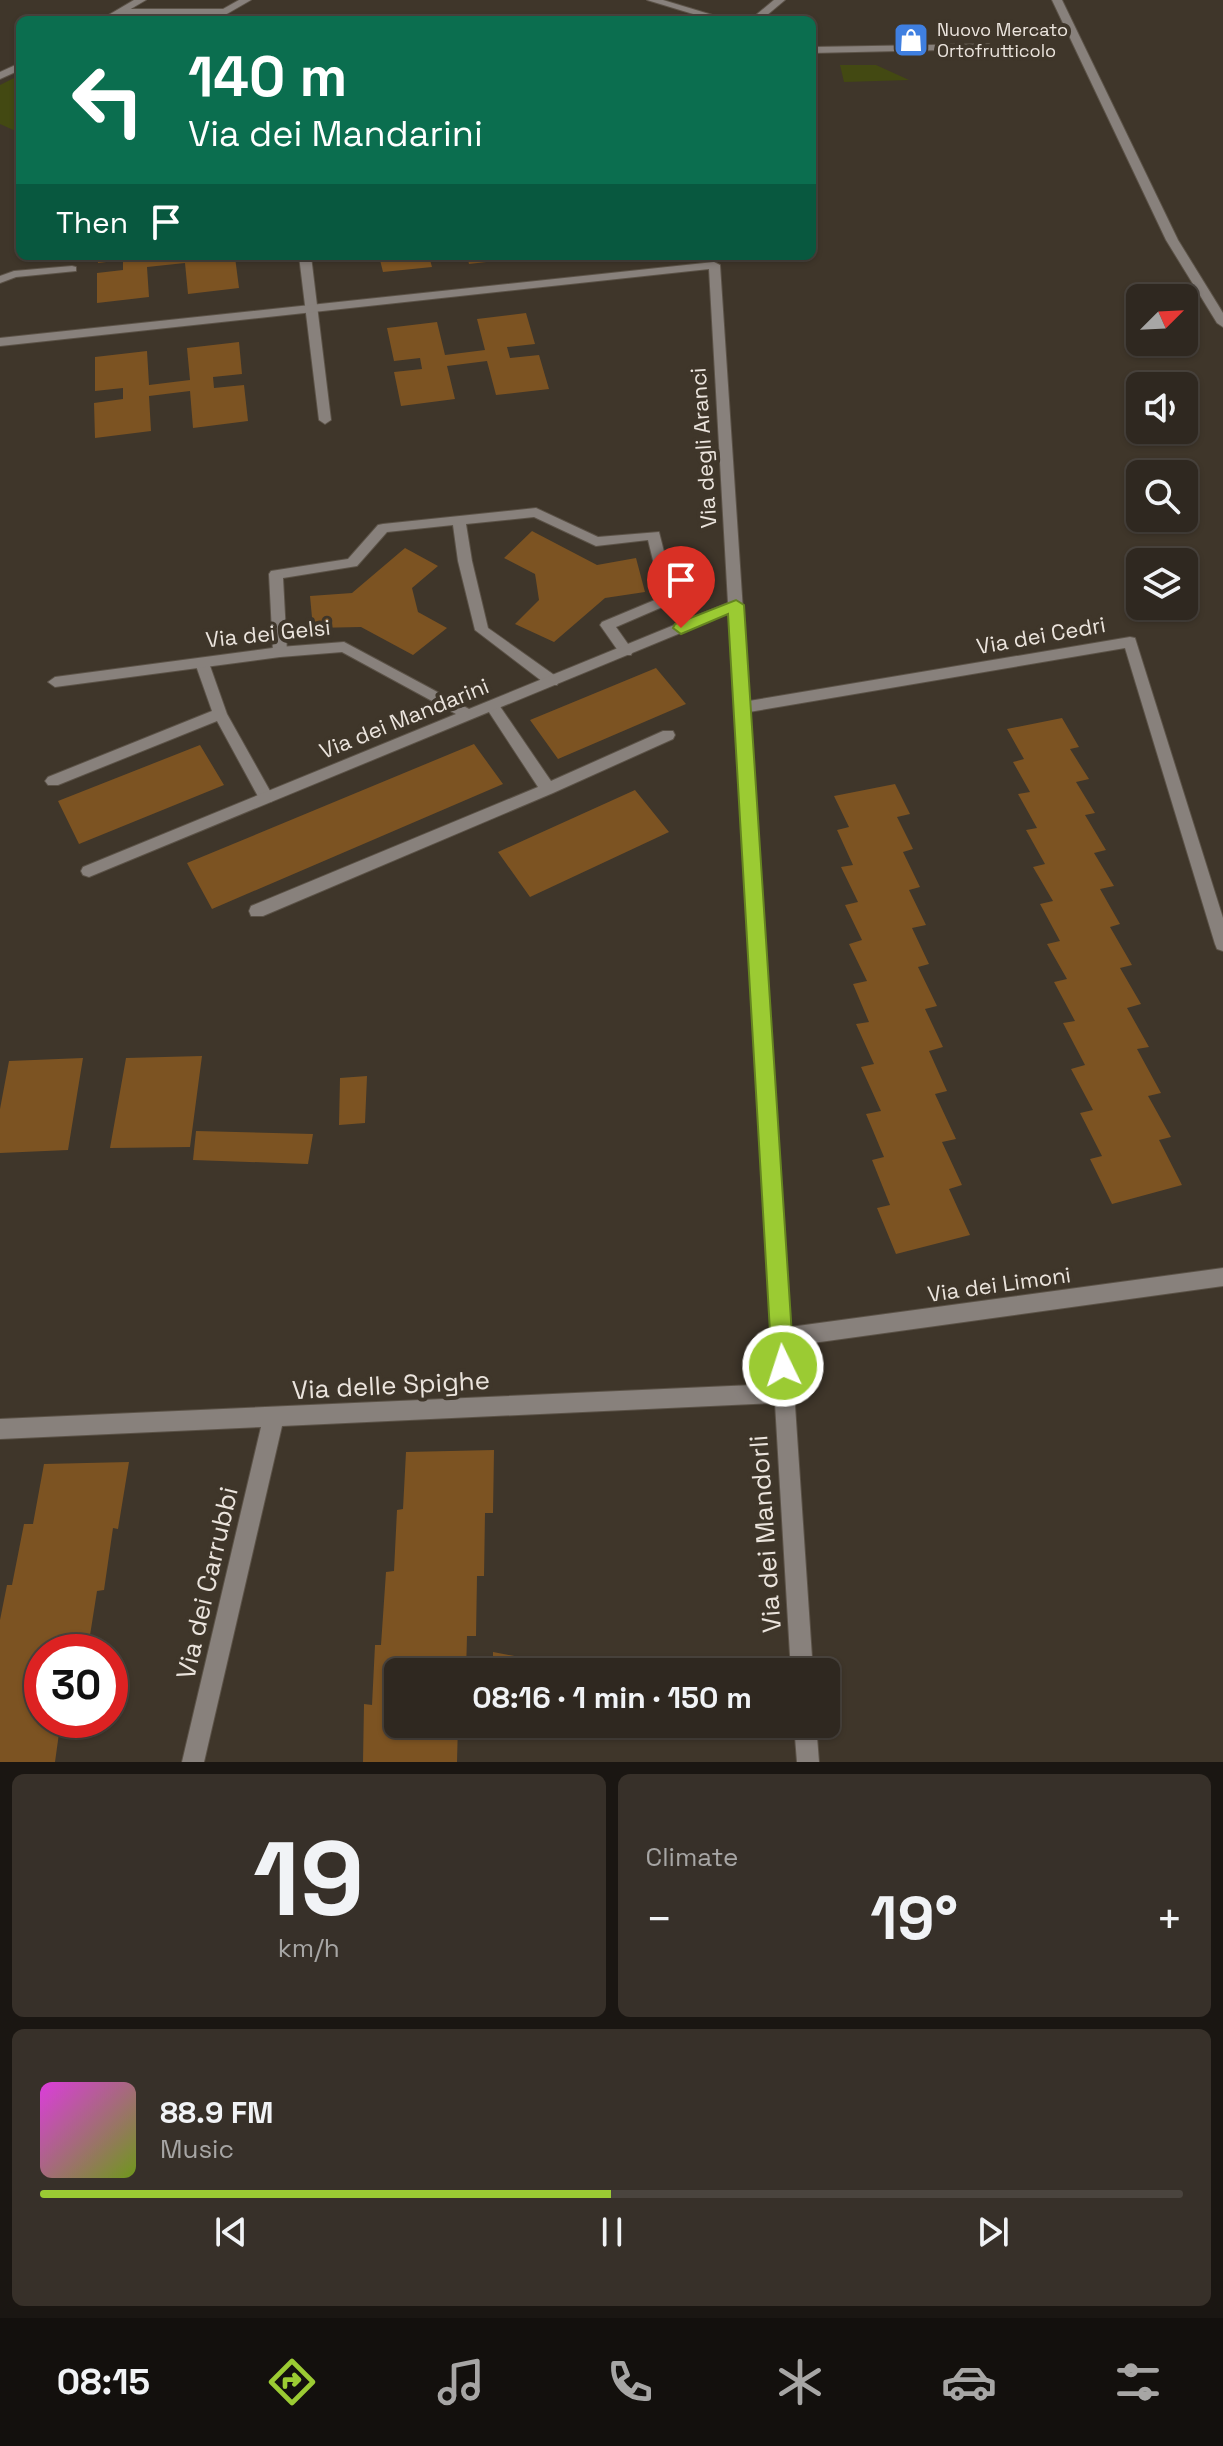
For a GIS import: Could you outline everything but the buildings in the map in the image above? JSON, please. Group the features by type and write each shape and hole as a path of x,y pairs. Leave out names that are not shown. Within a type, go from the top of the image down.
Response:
{"street":[{"path":"112,16 141,0"},
{"path":"120,12 225,12 246,0"},
{"path":"652,0 710,16"},
{"path":"760,16 780,0"},
{"path":"1057,0 1172,240 1223,323"},
{"path":"816,48 831,50 986,46"},
{"path":"305,260 325,420"},
{"name":"Via degli Aranci","path":"0,342 714,265 784,1393"},
{"path":"0,280 14,274 72,269"},
{"path":"280,652 276,574 352,563 383,528 536,512 596,542 654,535 669,599 607,625 626,651"},
{"path":"459,520 465,561 482,630 552,681"},
{"name":"Via dei Mandarini","path":"89,871 736,605"},
{"name":"Via dei Cedri","path":"741,708 1130,642 1223,944"},
{"name":"Via dei Gelsi","path":"55,682 280,652 344,647 469,715"},
{"path":"202,663 220,714 266,798"},
{"path":"492,706 548,789"},
{"path":"53,781 220,714"},
{"path":"257,911 548,789 668,735"},
{"name":"Via dei Limoni","path":"781,1338 1223,1277"},
{"name":"Via delle Spighe","path":"0,1429 784,1393"},
{"name":"Via dei Mandorli","path":"784,1393 801,1658"},
{"name":"Via dei Carrubbi","path":"193,1762 274,1416"},
{"path":"806,1738 808,1762"}],"green space":[{"path":"840,65 876,65 909,80 844,82"},
{"path":"16,77 16,131 0,124 0,85"}],"place":[{"name":"Nuovo Mercato Ortofrutticolo","path":"911,40"}],"route":[{"path":"681,628 736,605 783,1366"}]}
